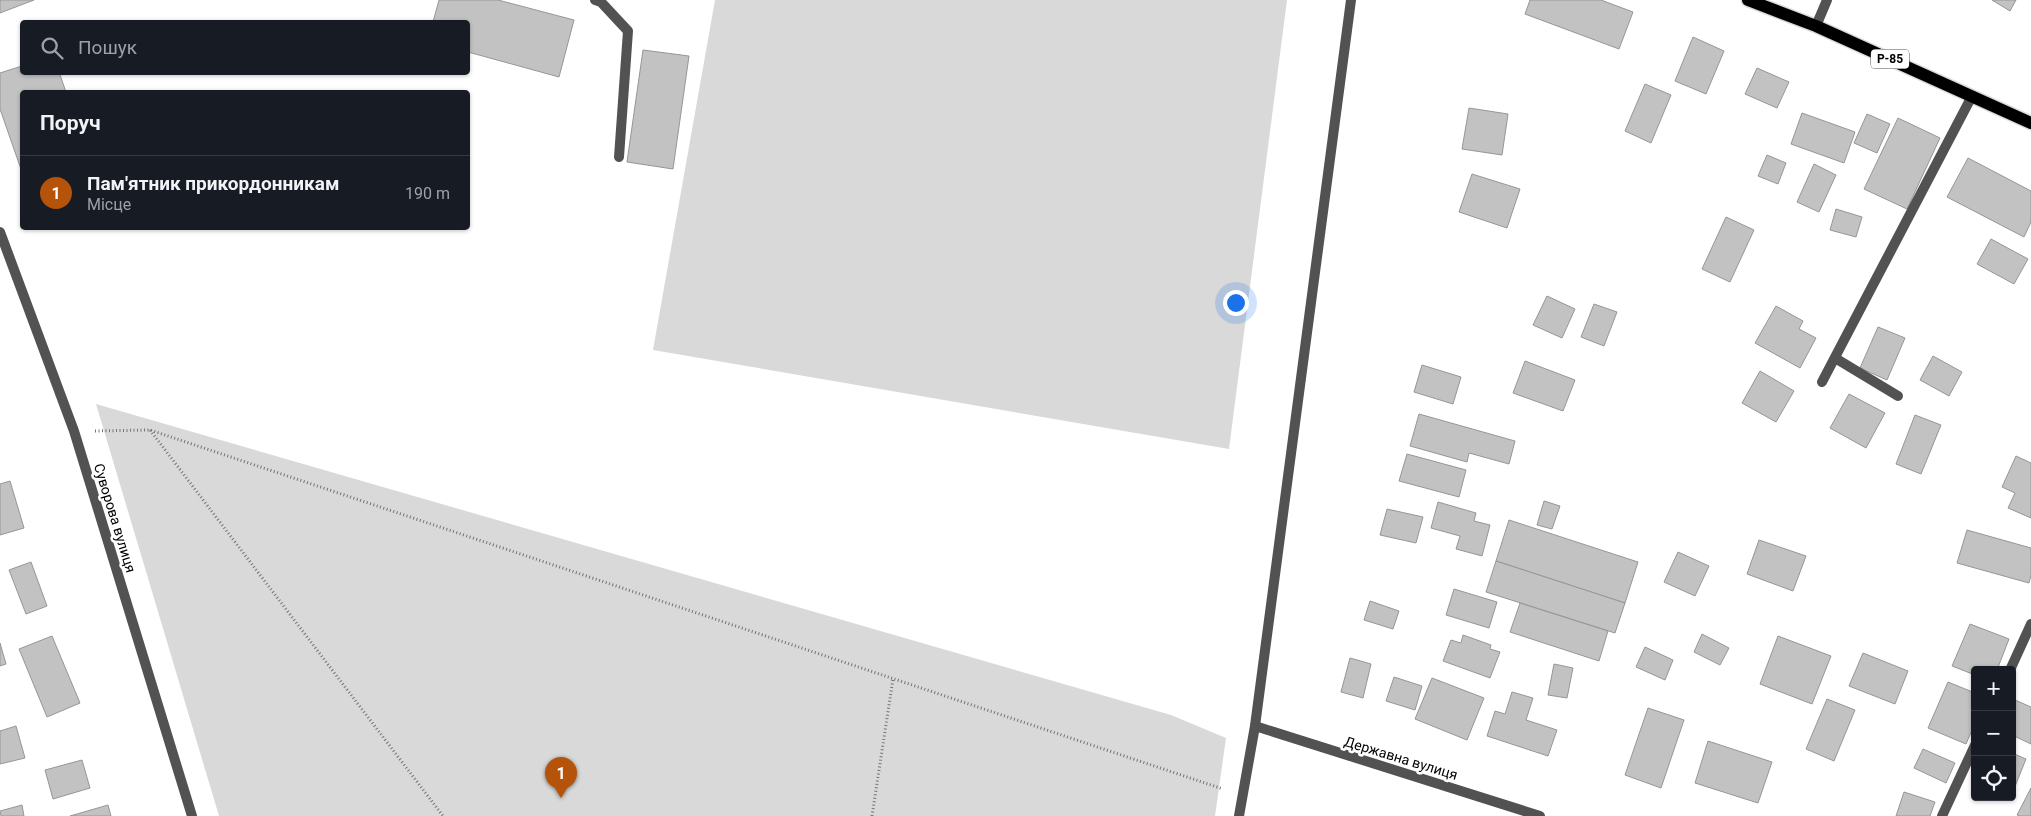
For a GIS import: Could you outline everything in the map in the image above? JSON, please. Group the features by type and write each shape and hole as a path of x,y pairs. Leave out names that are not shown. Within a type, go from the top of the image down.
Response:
{"main road":[{"name":"Р-85","path":"1748,0 1816,26 2031,123"}],"street":[{"path":"594,0 601,2 628,31 619,157"},
{"path":"1239,816 1255,726 1351,0"},
{"path":"1816,26 1827,0"},
{"path":"1822,382 1972,96"},
{"name":"Суворова вулиця","path":"0,232 74,431 192,816"},
{"path":"1835,358 1898,396"},
{"path":"2012,666 2031,624"},
{"name":"Державна вулиця","path":"1255,726 1540,816"},
{"path":"1942,816 1971,754"}],"path":[{"path":"74,431 150,430 1243,795"},
{"path":"150,430 444,816"},
{"path":"872,816 893,679"}],"shaded area":[{"path":"715,0 1287,0 1229,449 653,350"},
{"path":"96,404 1171,715 1226,738 1215,816 219,816"}],"building":[{"path":"0,0 34,0 0,13"},
{"path":"439,0 498,0 574,20 559,77 470,53 470,20 434,20"},
{"path":"1530,0 1601,0 1633,12 1619,49 1525,14"},
{"path":"1992,0 2016,0 2010,11"},
{"path":"1693,37 1724,51 1706,94 1675,81"},
{"path":"643,50 689,56 673,169 627,162"},
{"path":"20,67 20,75 60,75 65,90 20,90 20,166 0,109 0,73"},
{"path":"1757,68 1789,82 1777,108 1745,94"},
{"path":"1645,84 1671,95 1651,143 1625,131"},
{"path":"1469,108 1508,114 1502,155 1462,149"},
{"path":"1802,113 1855,132 1844,163 1791,144"},
{"path":"1867,114 1890,124 1877,153 1854,143"},
{"path":"1898,118 1940,138 1907,209 1864,189"},
{"path":"1767,155 1786,163 1778,184 1758,176"},
{"path":"1968,158 2031,191 2031,222 2024,237 1947,197"},
{"path":"1814,164 1836,175 1819,212 1797,202"},
{"path":"1472,174 1520,189 1507,228 1459,212"},
{"path":"1836,209 1862,217 1856,237 1830,230"},
{"path":"1726,217 1754,230 1730,282 1702,269"},
{"path":"1991,239 2028,259 2014,284 1977,264"},
{"path":"1547,296 1575,309 1562,338 1533,325"},
{"path":"1594,304 1617,312 1604,346 1581,337"},
{"path":"1776,306 1803,321 1799,329 1816,338 1800,368 1755,343"},
{"path":"1878,327 1905,338 1887,380 1860,368"},
{"path":"1933,356 1962,372 1949,396 1920,380"},
{"path":"1525,361 1575,380 1563,411 1513,393"},
{"path":"1422,365 1461,377 1453,404 1414,392"},
{"path":"1760,371 1794,391 1776,422 1742,403"},
{"path":"1849,394 1885,413 1866,448 1830,428"},
{"path":"1419,414 1515,441 1509,464 1469,453 1467,462 1410,446"},
{"path":"1915,415 1941,425 1921,474 1896,464"},
{"path":"1407,454 1466,470 1459,497 1399,481"},
{"path":"2016,456 2031,463 2031,518 2008,508 2015,493 2002,487"},
{"path":"10,481 24,528 0,535 0,484"},
{"path":"1544,501 1560,506 1552,529 1537,525"},
{"path":"1438,502 1476,513 1474,521 1490,525 1482,556 1456,549 1460,536 1431,528"},
{"path":"1387,509 1423,517 1416,543 1380,535"},
{"path":"1509,520 1638,562 1625,603 1496,561"},
{"path":"1967,530 2031,548 2031,575 2029,583 1957,563"},
{"path":"1759,540 1806,556 1793,591 1747,574"},
{"path":"1678,552 1709,566 1695,596 1664,582"},
{"path":"1496,561 1625,603 1615,633 1486,592"},
{"path":"31,562 47,606 26,614 9,570"},
{"path":"1454,589 1497,602 1489,628 1446,615"},
{"path":"1370,601 1399,611 1393,629 1364,620"},
{"path":"1520,603 1608,631 1599,661 1510,632"},
{"path":"1970,624 2009,639 1999,666 1971,666 1971,673 1952,666"},
{"path":"1702,634 1729,648 1720,665 1694,652"},
{"path":"1463,635 1491,645 1490,649 1500,652 1490,678 1443,661 1451,640 1461,643"},
{"path":"52,636 80,703 47,717 19,649"},
{"path":"1778,636 1831,656 1812,704 1760,684"},
{"path":"0,643 6,664 0,666"},
{"path":"1645,647 1673,660 1665,680 1636,667"},
{"path":"1863,653 1908,671 1895,704 1849,686"},
{"path":"1350,658 1371,664 1363,698 1341,692"},
{"path":"1554,664 1573,668 1567,698 1548,695"},
{"path":"1394,677 1422,686 1415,710 1386,701"},
{"path":"1432,678 1484,698 1467,740 1415,719"},
{"path":"1948,682 1971,691 1971,732 1966,744 1928,728"},
{"path":"1512,692 1533,698 1526,720 1557,730 1548,756 1487,736 1495,711 1505,714"},
{"path":"1827,699 1855,710 1834,761 1806,749"},
{"path":"2016,700 2031,707 2031,744 2016,737"},
{"path":"1648,708 1684,720 1661,788 1625,775"},
{"path":"16,726 25,758 0,764 0,731"},
{"path":"1708,741 1772,762 1758,803 1695,783"},
{"path":"1923,749 1955,763 1946,783 1914,768"},
{"path":"2016,755 2026,759 2016,784"},
{"path":"82,760 90,788 53,799 45,770"},
{"path":"2031,788 2031,816 2017,815"},
{"path":"1904,792 1935,802 1930,816 1896,816"},
{"path":"22,805 24,816 1,816 0,811"},
{"path":"108,805 111,816 70,816"}],"place":[{"name":"Пам'ятник прикордонникам","path":"561,798"}]}
